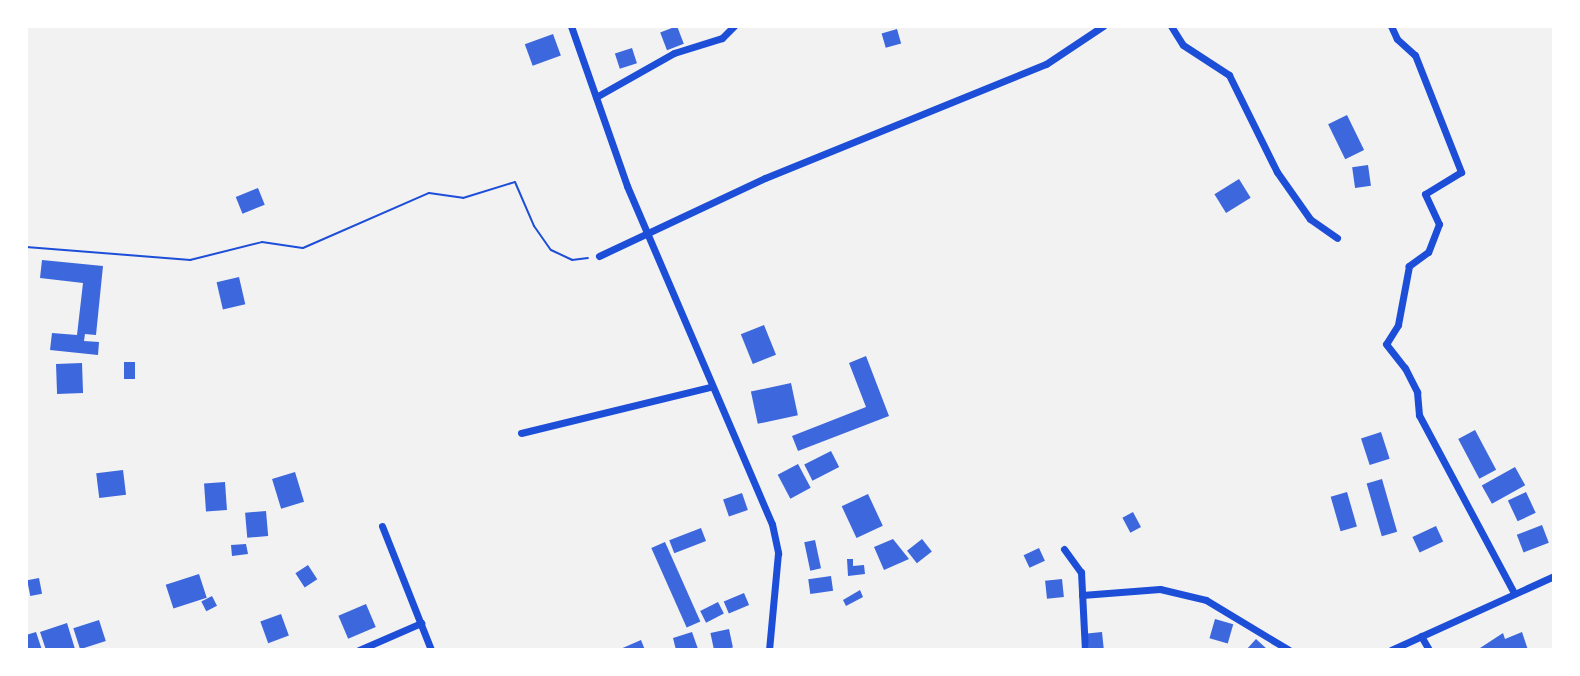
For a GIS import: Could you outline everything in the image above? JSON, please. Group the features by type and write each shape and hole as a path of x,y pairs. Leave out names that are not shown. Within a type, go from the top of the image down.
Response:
{"street":[{"path":"571,26 647,234 709,387 772,524 778,553 769,650"},
{"path":"596,97 674,53 722,38 734,26"},
{"path":"599,256 765,178 1046,64 1103,26"},
{"path":"1171,26 1183,45 1229,75 1277,172 1310,219 1337,238"},
{"path":"1391,26 1397,39 1415,55 1461,172 1425,194 1439,224 1428,252 1409,266 1398,325 1386,344 1405,368 1417,392 1419,415 1514,593"},
{"path":"521,433 709,387"},
{"path":"382,526 431,650"},
{"path":"1064,549 1081,572 1085,650"},
{"path":"1391,650 1554,576"},
{"path":"1082,595 1160,589 1206,600 1289,650"},
{"path":"359,650 421,623"},
{"path":"1421,636 1429,650"}],"path":[{"path":"26,247 190,260 262,242 303,248 429,193 463,198 515,182 534,226 551,250 572,260 599,256"}],"building":[{"path":"677,26 684,44 667,50 660,32"},
{"path":"897,29 901,43 886,48 882,33"},
{"path":"553,34 561,56 533,66 525,44"},
{"path":"632,48 637,63 620,69 615,54"},
{"path":"1347,115 1364,150 1345,159 1328,124"},
{"path":"1368,165 1371,186 1355,188 1352,167"},
{"path":"1239,179 1251,198 1226,213 1214,194"},
{"path":"258,188 265,205 242,214 236,197"},
{"path":"42,260 103,266 96,335 85,334 84,341 99,342 98,355 50,350 52,333 77,335 83,283 40,278"},
{"path":"239,277 245,304 223,309 217,282"},
{"path":"764,325 776,355 753,364 741,334"},
{"path":"866,356 889,416 798,451 792,436 866,407 849,363"},
{"path":"124,362 135,362 135,379 124,379"},
{"path":"82,363 83,393 57,394 56,364"},
{"path":"791,383 798,415 758,424 751,392"},
{"path":"1475,430 1496,470 1479,479 1458,439"},
{"path":"1381,432 1390,459 1370,465 1361,438"},
{"path":"831,451 839,467 812,481 804,465"},
{"path":"798,464 811,488 790,499 778,475"},
{"path":"1515,467 1525,485 1492,504 1482,485"},
{"path":"123,470 126,495 99,498 96,473"},
{"path":"295,472 304,502 281,509 272,479"},
{"path":"1382,479 1397,532 1382,536 1367,483"},
{"path":"225,482 227,510 206,511 204,483"},
{"path":"1347,492 1357,527 1341,531 1331,497"},
{"path":"1526,492 1536,513 1518,521 1508,500"},
{"path":"742,493 748,510 729,517 723,500"},
{"path":"868,494 883,526 857,538 842,506"},
{"path":"266,511 268,536 247,538 245,513"},
{"path":"1133,512 1141,527 1130,533 1122,518"},
{"path":"1542,525 1549,543 1524,552 1517,535"},
{"path":"1436,526 1443,541 1420,552 1412,537"},
{"path":"701,528 706,541 674,553 669,540"},
{"path":"893,539 909,559 884,570 874,547"},
{"path":"922,539 932,552 917,563 907,551"},
{"path":"815,540 821,568 810,571 804,542"},
{"path":"665,542 700,621 687,628 651,548"},
{"path":"246,544 248,554 232,556 231,545"},
{"path":"1039,548 1045,561 1030,568 1024,555"},
{"path":"847,559 853,559 853,566 864,565 865,574 848,576"},
{"path":"308,565 317,579 305,587 295,573"},
{"path":"199,574 207,598 173,609 166,585"},
{"path":"831,576 833,591 810,594 808,579"},
{"path":"39,578 42,594 30,596 27,580"},
{"path":"1062,579 1064,597 1047,599 1045,581"},
{"path":"860,590 863,597 846,606 843,600"},
{"path":"744,593 749,605 729,614 724,602"},
{"path":"212,596 217,606 206,611 201,601"},
{"path":"718,602 724,614 706,623 700,611"},
{"path":"366,604 376,627 348,639 338,616"},
{"path":"281,614 289,636 268,643 260,622"},
{"path":"1215,619 1233,624 1228,643 1209,638"},
{"path":"99,620 106,641 80,649 73,628"},
{"path":"67,623 75,649 46,650 40,632"},
{"path":"729,629 733,648 714,650 710,633"},
{"path":"36,632 42,650 26,650 26,635"},
{"path":"692,632 698,649 676,650 673,638"},
{"path":"1102,632 1104,650 1089,650 1087,634"},
{"path":"1522,632 1528,650 1477,650 1503,633 1505,639"},
{"path":"1256,639 1268,650 1246,650"},
{"path":"641,640 645,650 618,650"}]}
